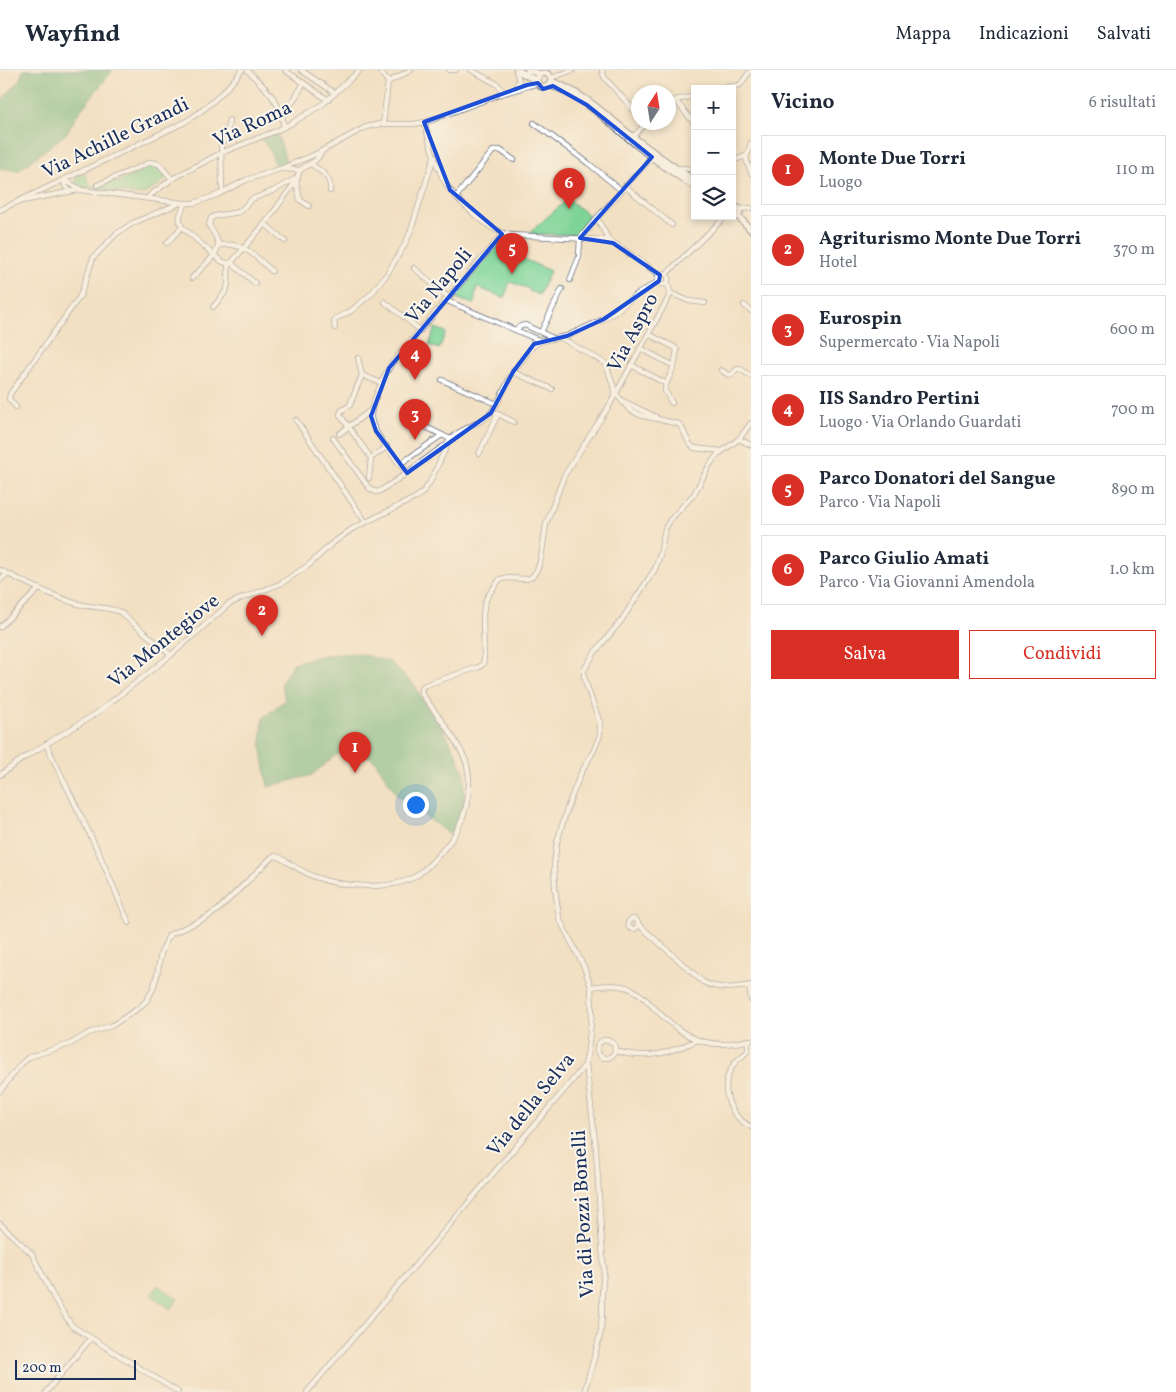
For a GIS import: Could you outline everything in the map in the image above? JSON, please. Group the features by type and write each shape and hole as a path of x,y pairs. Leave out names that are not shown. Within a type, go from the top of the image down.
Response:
{"main road":[{"path":"516,70 538,82 543,87 550,81"},
{"path":"528,70 540,74 547,73 550,81 583,102 652,157 691,184"},
{"path":"538,82 540,74"},
{"path":"550,81 573,91 589,101 633,137 691,178"},
{"path":"737,214 751,225"},
{"path":"737,214 751,230"}],"street":[{"name":"Via Achille Grandi","path":"17,202 163,133 198,114 214,101 242,70"},
{"path":"247,70 278,104 284,128"},
{"path":"285,70 328,100"},
{"path":"301,70 336,93"},
{"name":"Via Roma","path":"150,196 172,180 221,153 284,128 321,106 360,70"},
{"path":"379,70 388,82 383,124"},
{"path":"388,82 411,70"},
{"path":"449,70 456,70"},
{"path":"471,70 496,83 504,93"},
{"path":"514,90 519,80 516,70"},
{"path":"550,81 573,70"},
{"path":"602,70 604,77 631,107"},
{"path":"736,85 743,82 751,70"},
{"path":"0,210 17,202 82,190 186,204 202,200 246,180 323,151 365,128 383,124 424,122 538,82"},
{"path":"282,116 304,83"},
{"path":"676,100 691,97"},
{"path":"676,101 691,119"},
{"path":"222,188 221,142 227,138 229,120"},
{"path":"424,122 434,157 450,190 484,222 503,234 511,236 580,238 610,242 660,275 666,274 722,220"},
{"path":"534,123 621,190"},
{"path":"633,137 640,130"},
{"path":"750,146 746,159 751,174"},
{"path":"456,197 493,151 500,150 514,160"},
{"path":"280,168 300,170 311,164 323,151"},
{"path":"736,160 746,156"},
{"path":"335,328 335,319 353,309 371,294 404,246 410,233 434,157"},
{"path":"570,280 580,253 580,238 652,157"},
{"path":"96,185 153,162 158,164 172,180"},
{"path":"311,164 327,177 330,183 330,191"},
{"path":"676,168 691,169"},
{"path":"213,307 228,288 229,263 245,248 265,224 297,179 300,170"},
{"path":"75,175 73,182 76,187"},
{"path":"297,179 300,200 309,206"},
{"path":"192,278 214,255 218,245 209,225 211,218 239,212 250,200 297,179"},
{"path":"64,180 82,190"},
{"path":"64,180 65,187 70,191"},
{"path":"54,195 55,184"},
{"path":"625,186 672,225"},
{"path":"16,407 9,399 10,394 80,296 91,262 96,253 122,229 180,203"},
{"path":"186,204 180,216 182,227 221,261 229,263 255,283"},
{"path":"737,214 751,208"},
{"path":"597,218 610,242"},
{"path":"265,224 285,241"},
{"path":"167,243 182,227"},
{"name":"Via Napoli","path":"371,410 389,368 446,298 503,234"},
{"path":"218,245 234,244 245,248 272,271"},
{"path":"414,268 446,298 542,341"},
{"path":"658,281 662,284 667,283 669,278 666,274"},
{"path":"418,423 450,439 484,419 497,404 513,372 534,344 569,336 609,316 633,297 658,281 660,275"},
{"name":"Via Aspro","path":"0,1091 28,1058 70,1044 113,1025 138,1009 147,1000 153,989 161,953 169,936 218,910 275,856 298,870 324,880 369,885 392,884 407,880 421,872 436,858 452,838 461,821 468,794 468,771 466,761 460,750 443,721 422,694 421,688 477,668 483,664 483,616 484,606 488,597 502,578 526,580 531,578 536,572 541,559 546,524 564,476 616,394 670,293 667,283"},
{"path":"541,332 562,290"},
{"path":"670,293 689,301 705,302"},
{"path":"385,302 420,330"},
{"path":"744,305 751,311"},
{"path":"516,330 524,325 555,339"},
{"path":"648,334 676,349 674,366 666,383 665,390 672,402"},
{"path":"561,338 605,363 616,394 629,409 638,414 676,423 682,427 693,447 702,450 721,451"},
{"path":"640,348 674,366"},
{"path":"358,358 362,376 350,405 341,411 340,415 371,458 369,478"},
{"path":"631,366 666,383"},
{"path":"721,370 730,376 737,369 740,369 751,376"},
{"path":"513,372 552,389"},
{"path":"362,376 381,383"},
{"path":"442,380 497,404"},
{"path":"339,434 371,410"},
{"path":"371,410 373,425 407,473"},
{"path":"492,411 514,422"},
{"path":"479,454 498,414"},
{"path":"296,420 365,521"},
{"name":"Via della Selva","path":"308,1392 581,1071 586,1062 592,1013 591,987 584,967 558,916 554,865 557,842 568,806 580,775 600,736 600,723 585,680 584,670 595,652 624,616 656,566 668,522 694,494 709,466 721,451 739,439 751,423"},
{"path":"400,464 442,435"},
{"path":"333,438 369,488 374,492 379,492 447,445"},
{"name":"Via Montegiove","path":"0,775 20,760 94,715 171,655 225,606 280,584 309,565 346,533 365,521 408,502 423,492 432,480 450,439"},
{"path":"739,439 751,445"},
{"path":"371,458 387,446"},
{"path":"0,570 39,589 77,604 120,612 171,655"},
{"path":"0,580 7,574"},
{"path":"0,627 39,589"},
{"path":"46,744 130,923"},
{"path":"638,924 703,982 725,988 750,986 751,1000"},
{"path":"591,987 613,985 632,989 675,1028 698,1040 719,1044 749,1040 748,1051 736,1061 729,1073 726,1091 734,1114 751,1127"},
{"path":"604,1040 610,1041 614,1045 615,1051 610,1057 602,1058 597,1052 597,1046 604,1040"},
{"path":"615,1051 636,1056 648,1056 674,1051 698,1040"},
{"name":"Via di Pozzi Bonelli","path":"584,1392 596,1355 601,1331 604,1275 596,1148 586,1062"},
{"path":"0,1224 32,1254 70,1324 178,1392"},
{"path":"46,1392 91,1338"}],"highlighted area":[{"path":"538,83 543,89 553,86 587,105 652,157 580,238 613,243 660,275 659,281 604,319 567,336 534,344 513,372 491,413 407,473 376,431 371,416 389,368 502,234 450,190 424,122 527,85"}],"green space":[{"path":"23,70 113,70 77,115 67,133 18,171 1,168 0,170 0,102 19,81"},
{"path":"278,134 286,161 276,166 269,149 261,139"},
{"path":"150,164 156,165 166,177 155,188 140,195 76,185 75,181 78,175 84,173 91,187 114,181 115,183 146,169 145,167"},
{"path":"568,199 592,218 584,230 576,235 528,234"},
{"path":"497,246 506,248 511,253 550,271 539,295 529,291 530,289 510,282 504,298 477,287 474,304 454,296 456,292 460,291"},
{"path":"435,328 446,332 439,349 429,345"},
{"path":"357,653 390,662 415,686 426,706 442,727 455,751 465,774 464,805 450,835 397,795 375,761 357,748 336,755 312,775 268,787 261,745 263,718 285,700 281,683 293,663 323,655"},
{"path":"158,1285 178,1299 171,1309 151,1295"}],"place":[{"name":"Parco Giulio Amati","path":"569,209"},
{"name":"Parco Donatori del Sangue","path":"512,274"},
{"name":"IIS Sandro Pertini","path":"415,380"},
{"name":"Eurospin","path":"415,440"},
{"name":"Agriturismo Monte Due Torri","path":"262,636"},
{"name":"Monte Due Torri","path":"355,773"}]}
